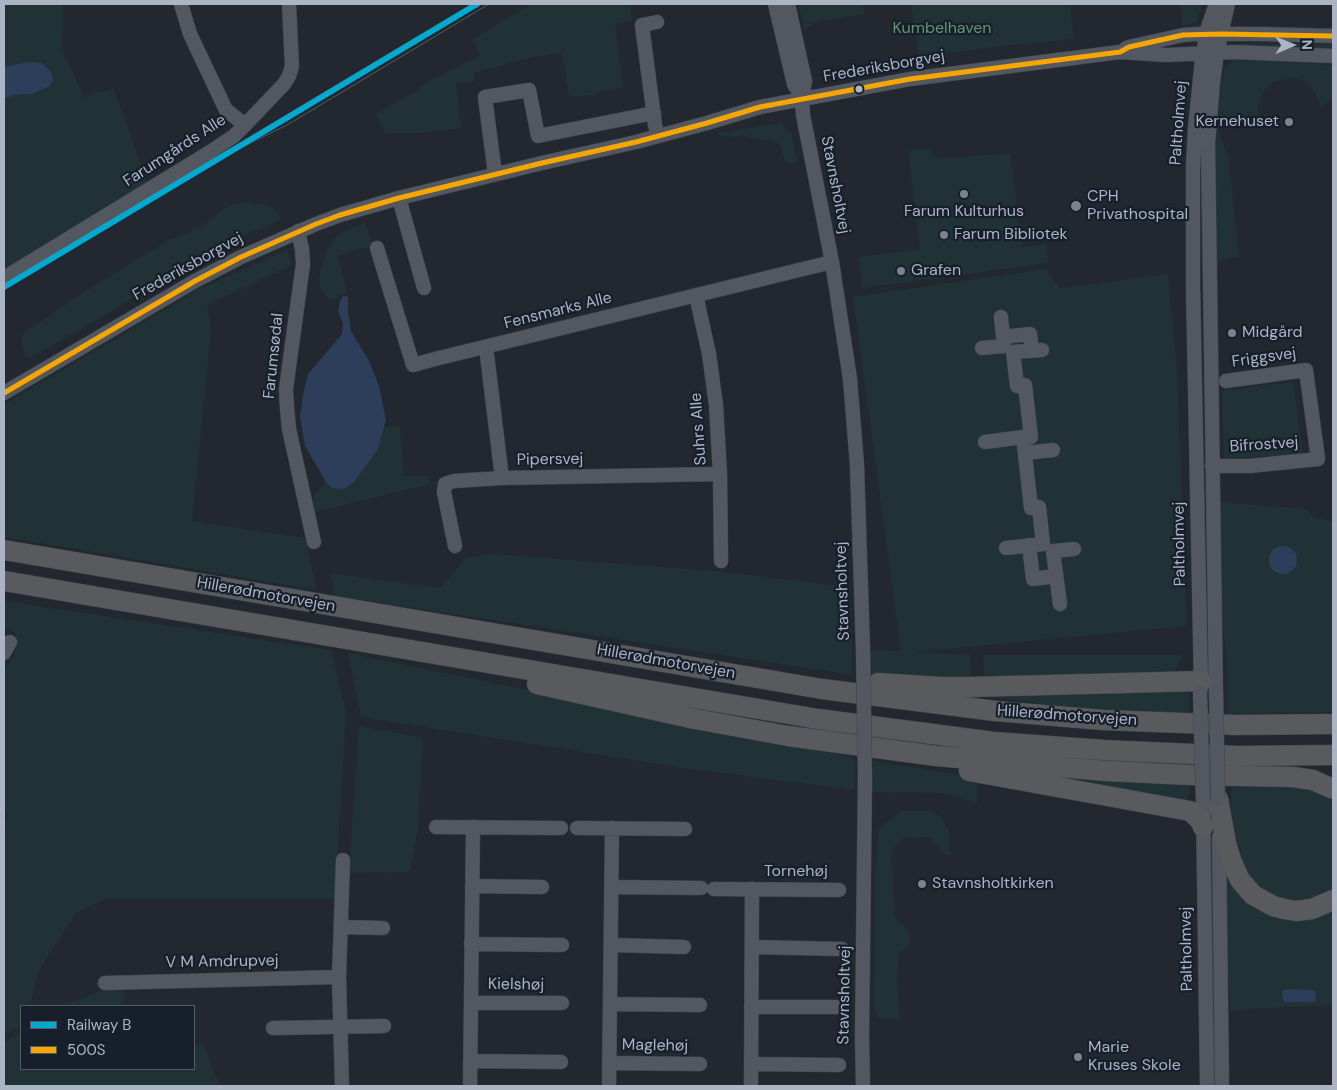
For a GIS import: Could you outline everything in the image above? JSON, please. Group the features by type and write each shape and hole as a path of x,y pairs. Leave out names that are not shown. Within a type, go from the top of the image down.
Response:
{"highway":[{"name":"Hillerødmotorvejen","path":"4,550 649,660 822,688 995,711 1103,720 1236,725 1333,724"},
{"name":"Hillerødmotorvejen","path":"4,581 809,717 994,742 1104,750 1237,756 1333,755"},
{"path":"466,659 469,669 695,719 788,736 936,756 1092,770 1189,775 1293,777 1313,780 1333,789"},
{"path":"649,660 678,659 877,683 940,687 1208,687"},
{"path":"788,736 831,747 1190,811 1200,820 1203,827"},
{"path":"1211,800 1234,868 1243,884 1253,895 1263,902 1290,910 1312,909 1333,900"}],"street":[{"path":"181,4 190,34 226,110 245,125"},
{"name":"Farumgårds Alle","path":"4,278 234,136 290,76 292,66 289,4"},
{"path":"776,4 794,84 802,98"},
{"path":"788,4 805,81 802,98"},
{"name":"Paltholmvej","path":"1216,4 1202,53 1192,190 1211,800 1221,964 1222,1086"},
{"name":"Paltholmvej","path":"1208,687 1212,466 1208,144 1217,52 1228,4"},
{"path":"658,22 642,25 658,136"},
{"name":"Frederiksborgvej","path":"1120,52 1130,47 1183,35 1333,36"},
{"name":"Frederiksborgvej","path":"4,392 195,281 241,257 340,215 399,198 658,136 760,107 910,79 1120,52 1166,55 1217,52 1333,56"},
{"path":"495,174 485,97 529,90 538,136 654,114"},
{"name":"Stavnsholtvej","path":"802,98 812,166 832,262 850,379 857,465 865,777 863,1086"},
{"path":"399,198 424,288"},
{"name":"Farumsødal","path":"298,232 302,249 302,264 286,389 289,429 314,542"},
{"name":"Fensmarks Alle","path":"377,248 413,365 435,358 832,262"},
{"name":"Suhrs Alle","path":"696,295 709,354 716,405 720,474 721,561"},
{"path":"1001,317 1022,389 1029,453 1031,508 1039,507 1040,549 1033,579 1056,576"},
{"path":"982,348 1009,343 1037,350"},
{"path":"486,347 502,478"},
{"name":"Bifrostvej","path":"1212,466 1250,466 1318,458 1306,370"},
{"name":"Friggsvej","path":"1226,381 1306,370"},
{"path":"985,442 1027,437"},
{"path":"1029,453 1053,450"},
{"name":"Pipersvej","path":"455,546 444,492 445,484 454,480 720,474"},
{"path":"1006,548 1074,549"},
{"path":"1040,549 1056,576 1060,604"},
{"name":"Paltholmvej","path":"1207,1086 1203,827 1211,800"},
{"path":"436,827 561,828"},
{"name":"Kielshøj","path":"470,1086 473,827"},
{"path":"577,828 685,829"},
{"name":"Maglehøj","path":"610,1086 612,828"},
{"path":"342,1086 339,977 343,860"},
{"path":"472,886 542,887"},
{"name":"Tornehøj","path":"612,887 839,890"},
{"name":"Tornehøj","path":"751,1086 752,889"},
{"path":"341,927 384,928"},
{"path":"471,944 562,945"},
{"path":"611,945 684,947"},
{"path":"752,947 842,948"},
{"path":"1205,964 1221,964"},
{"name":"V M Amdrupvej","path":"105,983 339,977"},
{"name":"Kielshøj","path":"471,1002 562,1003"},
{"path":"610,1004 700,1005"},
{"path":"751,1007 843,1007"},
{"path":"273,1028 384,1026"},
{"path":"470,1061 561,1062"},
{"name":"Maglehøj","path":"610,1063 700,1064"},
{"path":"751,1064 839,1065"}],"green space":[{"path":"4,4 63,4 62,49 84,97 114,88 147,182 4,275 4,99 13,95 32,94 50,86 27,62 4,67"},
{"path":"531,4 630,4 632,20 615,24 623,88 600,91 594,95 569,97 562,53 533,57 474,73 474,81 456,83 461,128 423,133 386,133 375,114 426,83 480,56 473,39"},
{"path":"798,4 863,4 864,14 815,22 805,31"},
{"name":"Kumbelhaven","path":"911,4 1070,4 1074,39 919,57"},
{"path":"1181,4 1202,4 1197,22 1182,26"},
{"path":"1333,42 1333,49 1286,46 1236,46 1236,43 1316,44"},
{"path":"1236,58 1333,65 1333,97 1320,108 1316,94 1310,86 1301,80 1281,79 1271,83 1259,100 1260,120 1229,124 1216,122 1224,68"},
{"path":"1216,122 1228,157 1239,256 1214,262 1212,174"},
{"path":"780,123 792,135 797,163 790,164 784,160 781,146 777,142 741,136 717,135 718,133"},
{"name":"Farum Kulturhus","path":"930,149 936,159 1010,153 1022,247 1046,244 1048,263 862,288 859,257 920,249 908,150"},
{"path":"245,202 265,205 277,211 281,218 279,221 222,247 29,359 22,347 22,334 84,292 165,242 202,226 228,206"},
{"path":"365,223 373,246 338,255 347,292 331,301 321,290 319,278 325,254 334,238 350,228"},
{"path":"287,250 292,265 207,305 211,329 192,521 305,538 317,590 4,537 4,404 201,288"},
{"path":"1046,269 1060,288 1168,274 1177,371 1187,626 915,652 970,655 971,683 872,678 870,650 901,651 853,297"},
{"path":"1293,382 1303,452 1276,456 1224,458 1222,391"},
{"path":"400,426 404,476 430,476 430,484 315,512 312,497 326,482 331,488 378,449 384,427"},
{"path":"1220,502 1305,509 1317,518 1333,522 1333,712 1228,714 1228,675 1223,625"},
{"path":"492,554 715,571 850,587 853,675 335,596 330,573 440,588 466,558"},
{"path":"4,601 331,650 346,712 335,899 106,899 76,913 39,970 30,1005 20,1005 20,1026 4,1034 4,831 8,813 4,806 4,670 15,652 16,634 4,626"},
{"path":"348,653 855,758 854,790 691,769 361,717"},
{"path":"983,655 1183,655 1172,674 985,682"},
{"path":"1189,689 1189,714 1086,710 987,696"},
{"path":"359,726 423,738 418,829 410,870 407,872 349,873"},
{"path":"873,761 977,778 977,803 940,793 870,792 873,778"},
{"path":"989,769 1189,782 1189,803"},
{"path":"1232,783 1302,785 1323,794 1333,802 1333,890 1324,897 1304,904 1275,902 1257,890 1239,866 1230,817"},
{"path":"901,811 930,811 941,817 948,829 951,856 942,853 929,837 904,838 891,851 895,918 910,933 910,946 899,952 897,984 900,1019 878,1018 874,1009 875,883 878,829"},
{"path":"1224,857 1248,899 1333,903 1333,1005 1230,1010"},
{"path":"108,988 124,991 124,1005 66,1005"},
{"path":"20,1032 20,1070 195,1070 195,1044 203,1044 220,1086 4,1086 4,1043"}],"water":[{"path":"27,62 42,63 50,71 53,79 50,86 32,94 13,95 4,99 4,67"},
{"path":"343,296 348,297 351,331 369,361 379,386 386,420 378,449 354,482 344,489 331,488 326,482 305,446 300,417 308,374 342,334 343,323 338,312"},
{"path":"1283,546 1293,550 1297,560 1293,570 1283,574 1273,570 1269,560 1273,550"},
{"path":"1287,989 1312,990 1315,991 1316,998 1314,1002 1285,1002 1282,991"}],"tram line":[{"path":"222,157 287,125 489,4"}],"rail line":[{"name":"B","path":"4,287 477,4"}],"transit line":[{"name":"500S","path":"4,393 195,281 241,257 340,215 399,198 636,142 760,107 910,79 1120,52 1129,47 1183,35 1333,36"}],"place":[{"name":"Kernehuset","path":"1289,122"},
{"name":"Farum Kulturhus","path":"964,194"},
{"name":"CPH Privathospital","path":"1076,206"},
{"name":"Farum Bibliotek","path":"944,235"},
{"name":"Grafen","path":"901,271"},
{"name":"Midgård","path":"1232,333"},
{"name":"Stavnsholtkirken","path":"922,884"},
{"name":"Marie Kruses Skole","path":"1078,1057"}]}
